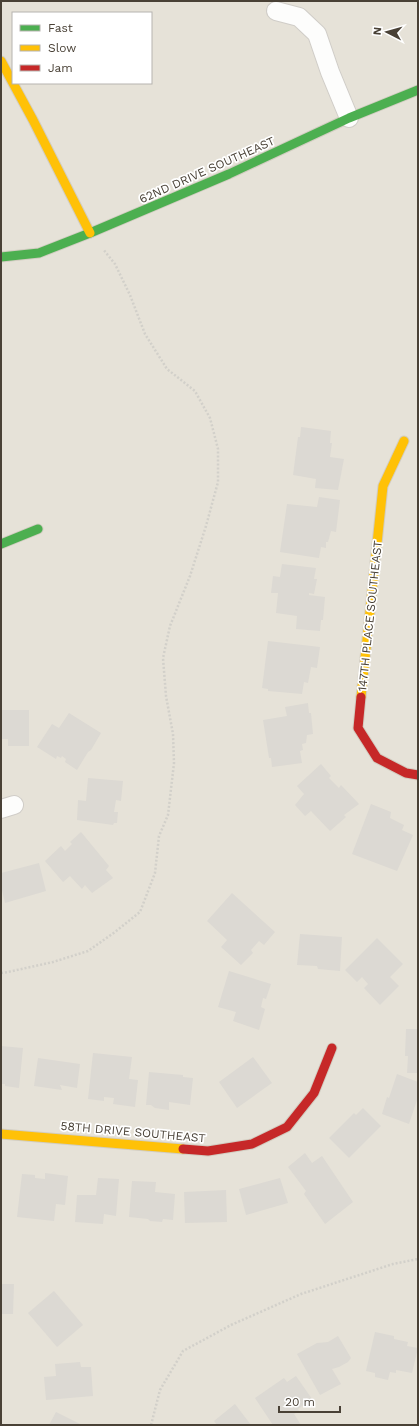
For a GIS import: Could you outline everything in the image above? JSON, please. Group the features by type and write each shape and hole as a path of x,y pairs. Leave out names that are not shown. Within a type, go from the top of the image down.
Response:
{"street":[{"path":"276,11 299,17 316,34 349,118"},
{"path":"1,61 12,81"},
{"path":"13,84 90,234"},
{"name":"62ND DRIVE SOUTHEAST","path":"1,256 39,253 90,234 229,174 349,118 418,90"},
{"name":"147TH PLACE SOUTHEAST","path":"404,441 383,486 358,728 378,758 406,773 418,775"},
{"path":"1,544 38,529"},
{"name":"58TH DRIVE SOUTHEAST","path":"1,1134 208,1151 252,1144 287,1127 314,1093 332,1048"}],"path":[{"path":"1,972 8,972 53,962 88,951 140,912 155,873 159,836 168,815 174,764 173,734 166,696 163,658 170,626 190,576 218,482 218,449 210,418 195,391 167,369 145,334 130,295 115,264 90,234"},
{"path":"151,1425 160,1390 183,1351 231,1325 301,1294 393,1264 418,1259"}],"shaded area":[{"path":"1,1 418,1 418,1425 1,1425"}],"building":[{"path":"301,427 331,431 330,443 332,443 330,457 344,459 338,490 315,488 316,479 293,475 298,437 300,437"},
{"path":"319,497 340,500 336,532 331,531 328,542 326,542 326,548 321,547 319,558 280,552 287,504 317,507"},
{"path":"282,564 316,568 314,579 317,579 314,594 309,593 309,595 325,597 323,620 321,620 320,631 296,629 297,616 276,613 278,593 271,593 273,576 280,577"},
{"path":"268,641 320,647 317,668 311,667 308,683 304,682 302,694 268,691 268,689 262,688"},
{"path":"308,703 309,713 311,713 313,734 307,735 306,743 302,744 303,750 300,751 302,763 272,767 271,758 269,758 263,720 287,716 285,707"},
{"path":"1,710 29,710 29,746 8,746 8,739 1,739"},
{"path":"69,713 101,733 77,770 65,762 66,759 62,756 61,758 57,756 56,759 37,747 52,724 59,728"},
{"path":"321,764 331,776 329,778 339,788 341,785 359,804 344,815 346,817 330,831 311,811 305,816 295,805 304,794 297,786"},
{"path":"88,778 123,781 121,801 116,800 114,812 118,812 117,823 114,823 113,825 77,820 78,800 86,801"},
{"path":"371,804 391,812 390,818 404,825 402,830 413,835 397,871 352,854"},
{"path":"81,832 109,866 106,870 113,878 92,893 85,885 82,889 70,876 63,882 45,861 61,846 65,851 72,844 70,842"},
{"path":"39,863 46,891 5,903 1,886 1,873"},
{"path":"232,893 275,932 264,945 259,941 251,950 253,953 241,965 221,947 227,940 207,921"},
{"path":"300,934 342,937 340,971 318,969 317,966 297,965"},
{"path":"377,938 403,964 390,977 399,986 380,1005 364,988 368,984 362,977 357,982 345,970"},
{"path":"229,971 271,984 266,999 263,998 261,1007 265,1009 259,1030 233,1021 236,1012 218,1007"},
{"path":"406,1029 418,1029 418,1073 407,1073 408,1056 405,1056"},
{"path":"1,1046 23,1048 19,1088 1,1084"},
{"path":"93,1053 132,1057 129,1079 138,1080 135,1107 113,1104 114,1098 104,1097 104,1101 88,1099"},
{"path":"253,1057 272,1083 237,1108 219,1082"},
{"path":"38,1058 80,1064 77,1088 60,1085 62,1090 34,1086"},
{"path":"149,1072 183,1075 183,1077 193,1078 190,1105 169,1102 169,1110 146,1105"},
{"path":"397,1074 418,1082 418,1097 409,1124 382,1114 387,1097 389,1098"},
{"path":"363,1108 381,1126 349,1158 329,1138 354,1113 356,1115"},
{"path":"305,1153 312,1163 322,1156 353,1202 325,1224 304,1194 306,1191 288,1167"},
{"path":"45,1173 68,1176 65,1205 56,1204 54,1221 17,1217 22,1174 35,1175 35,1178 45,1179"},
{"path":"98,1178 119,1179 116,1216 104,1214 103,1224 75,1222 77,1195 96,1195"},
{"path":"280,1178 288,1203 246,1215 239,1189"},
{"path":"132,1181 156,1182 155,1192 175,1194 173,1220 163,1219 162,1222 129,1217"},
{"path":"226,1190 227,1222 185,1223 184,1192"},
{"path":"1,1284 14,1284 13,1314 1,1314"},
{"path":"54,1291 83,1325 57,1347 28,1313"},
{"path":"375,1332 394,1336 394,1339 408,1342 407,1346 418,1348 412,1373 396,1370 396,1373 390,1372 388,1380 375,1377 375,1373 366,1371"},
{"path":"338,1336 351,1358 348,1362 332,1369 341,1384 320,1395 297,1354 317,1343 328,1342"},
{"path":"80,1362 81,1367 91,1367 93,1396 46,1400 44,1377 56,1376 55,1364"},
{"path":"296,1376 312,1399 298,1409 299,1411 294,1414 301,1425 273,1425 255,1398 284,1378 287,1382"},
{"path":"235,1404 251,1425 217,1425 214,1421"},
{"path":"56,1412 82,1425 49,1425"}],"traffic: fast":[{"path":"1,257 39,253 90,233 229,174 349,118 418,90"},
{"path":"1,544 38,529"}],"traffic: slow":[{"path":"1,61 12,81"},
{"path":"13,84 90,233"},
{"path":"361,697 383,486 404,441"},
{"path":"1,1134 183,1149"}],"traffic: jam":[{"path":"361,697 358,728 377,758 406,773 418,775"},
{"path":"183,1149 208,1151 252,1144 287,1127 314,1093 332,1048"}]}
